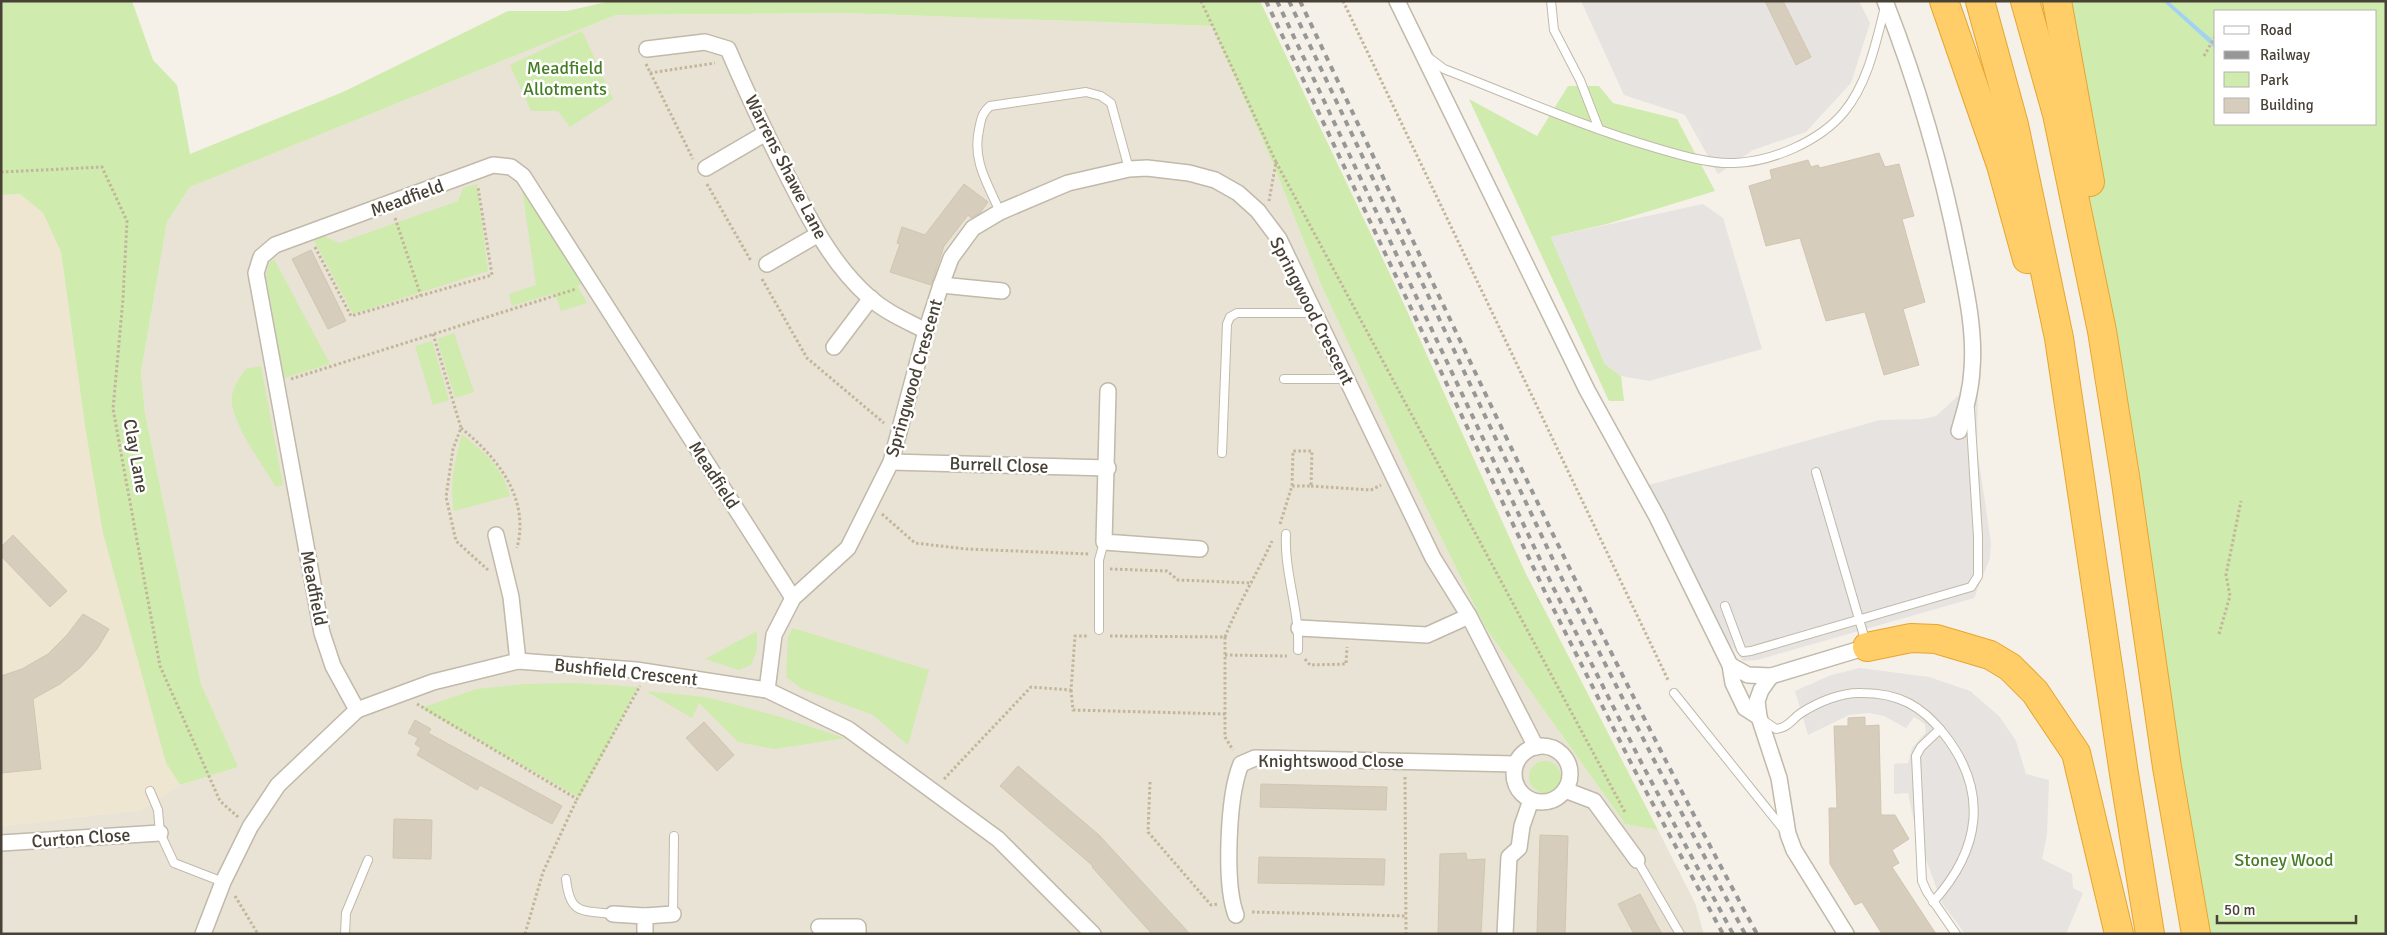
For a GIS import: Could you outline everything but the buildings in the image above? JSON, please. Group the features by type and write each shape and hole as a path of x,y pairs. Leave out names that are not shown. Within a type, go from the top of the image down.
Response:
{"highway":[{"path":"1944,1 2000,164 2043,322 2082,482"},
{"path":"1980,1 2014,125 2031,196 2061,347 2124,774 2150,934"},
{"path":"2025,1 2057,114 2074,187 2102,331 2167,767 2196,934"},
{"path":"2057,1 2102,254 2125,476"},
{"path":"1867,647 1911,638 1936,639 1990,655 2010,667 2035,692 2076,753 2119,934"}],"street":[{"path":"1397,1 1587,390 1657,517 1730,665 1733,683 1744,708 1759,716"},
{"path":"1886,2 1923,113 1951,213 1970,318 1973,367 1969,397 1959,431"},
{"path":"645,53 705,42 730,54"},
{"name":"Warrens Shawe Lane","path":"730,54 766,133 818,235 841,267 871,298 895,316 926,331"},
{"path":"702,171 766,133"},
{"name":"Meadfield","path":"357,710 333,666 322,633 256,273 261,257 275,245 493,166 511,167 523,176 793,598"},
{"name":"Springwood Crescent","path":"767,690 774,635 793,598 848,548 891,462 926,331 941,284 951,258 973,228 1000,212 1068,183 1129,169 1162,169 1214,180 1238,193 1266,222 1279,239 1433,558 1469,616 1536,746"},
{"path":"764,271 818,235"},
{"path":"941,284 1002,291"},
{"path":"834,347 871,298"},
{"path":"1108,391 1108,468 1102,548 1200,549"},
{"name":"Burrell Close","path":"891,462 1108,468"},
{"path":"496,535 511,597 518,661"},
{"path":"1299,628 1427,635 1469,616"},
{"path":"1730,665 1748,675 1772,676 1867,647"},
{"name":"Bushfield Crescent","path":"204,934 222,886 250,827 278,785 357,710 433,682 518,661 648,672 767,690 848,729 998,839 1093,934"},
{"path":"1772,676 1757,701 1759,716 1779,778 1788,834 1794,850 1846,934"},
{"path":"1536,746 1555,749 1568,763 1569,782 1565,790 1549,801 1531,800 1518,789 1514,781 1515,764 1520,756 1536,746"},
{"name":"Knightswood Close","path":"1233,908 1228,872 1234,780 1241,764 1255,758 1515,764"},
{"path":"1565,790 1594,801 1637,860"},
{"path":"1505,934 1509,857 1519,848 1522,826 1531,800"},
{"name":"Curton Close","path":"1,843 160,833"},
{"path":"612,914 645,916 673,914"},
{"path":"645,916 646,934"},
{"path":"819,927 858,928 858,934"}],"lane":[{"path":"1551,1 1554,30 1580,80 1599,129"},
{"path":"1423,53 1444,69 1599,129 1684,156 1733,163 1760,160 1788,152 1815,136 1844,113 1865,75 1886,2"},
{"path":"1000,212 977,159 976,149 983,113 990,106 1086,92 1101,96 1111,103 1129,169"},
{"path":"1222,453 1227,324 1230,317 1237,313 1315,313"},
{"path":"1284,380 1347,378"},
{"path":"1725,606 1743,652 1859,621 1971,587 1978,576 1978,537 1969,397"},
{"path":"1816,472 1833,524 1867,647"},
{"path":"1286,534 1285,554 1299,628 1298,650"},
{"path":"1099,630 1099,569 1102,548"},
{"path":"1674,693 1788,834"},
{"path":"1759,716 1769,726 1776,729 1785,728 1800,714 1824,701 1842,696 1870,693 1898,698 1914,704 1927,714 1958,752 1972,786 1973,816 1963,861 1955,876 1933,902"},
{"path":"1940,729 1921,748 1916,756 1921,834 1921,872 1927,892 1956,934"},
{"path":"150,791 158,810 160,833 174,863 222,886"},
{"path":"673,914 674,836"},
{"path":"345,934 346,913 368,860"},
{"path":"1637,860 1680,934"},
{"path":"566,879 568,898 578,908 612,914"}],"path":[{"path":"1201,1 1276,162 1626,814"},
{"path":"1343,1 1674,693"},
{"path":"2204,56 2214,38"},
{"path":"645,53 650,73 752,262"},
{"path":"650,73 730,54"},
{"path":"1266,222 1276,162"},
{"name":"Clay Lane","path":"1,172 102,167 127,221 124,299 114,409 160,666 220,801 250,827"},
{"path":"308,233 351,316 492,275 476,172"},
{"path":"391,204 421,296"},
{"path":"764,271 807,358 899,432"},
{"path":"276,384 592,284"},
{"path":"433,334 461,428 495,459 510,483 519,509 519,539 512,567 505,573 486,569 456,541 446,497 453,449 461,428"},
{"path":"1311,486 1371,490 1394,478"},
{"path":"2219,634 2230,596 2226,575 2240,501"},
{"path":"870,503 915,543 966,549 1102,548"},
{"path":"1099,569 1167,571 1178,580 1253,583"},
{"path":"1091,636 1075,636 1071,690 1073,710 1225,714"},
{"path":"1109,636 1225,637 1225,737 1241,764"},
{"path":"525,934 543,872 578,799 648,672"},
{"path":"934,792 1032,687 1071,690"},
{"path":"408,691 418,706 578,799"},
{"path":"1406,761 1406,934"},
{"path":"1150,782 1148,832 1211,905 1253,912 1406,916"},
{"path":"222,886 235,896 258,934"}],"shaded area":[{"path":"1581,1 1859,1 1870,23 1851,83 1806,132 1753,150 1718,174 1685,115 1624,95"},
{"path":"845,13 1212,26 1274,166 1322,287 1405,464 1485,627 1625,824 1658,830 1695,903 1704,934 1,934 1,826 142,810 180,785 237,767 201,684 145,413 141,373 167,222 190,187 616,15"},
{"path":"20,194 43,213 61,252 85,426 166,763 180,785 142,810 1,826 1,195"},
{"path":"1703,204 1723,218 1762,349 1649,381 1621,376 1605,364 1551,237"},
{"path":"1961,386 1978,388 1977,448 1991,543 1990,558 1974,598 1757,660 1743,661 1730,644 1649,485 1880,420 1923,419 1936,416 1959,395"},
{"path":"1860,668 1929,677 1970,691 1999,716 2016,741 2026,774 2049,780 2047,835 2042,859 2072,874 2073,888 2083,893 2066,934 1965,934 1942,903 1917,835 1908,793 1894,794 1894,764 1908,763 1912,748 1926,732 1925,724 1914,717 1906,728 1884,716 1869,713 1849,715 1808,735 1795,691 1831,675"}],"green space":[{"path":"1,1 132,1 153,60 177,85 190,154 343,92 508,11 567,11 611,1 1260,1 1398,291 1525,572 1658,830 1625,824 1485,627 1405,464 1322,287 1274,166 1212,26 845,13 616,15 190,187 167,222 141,373 145,413 201,684 238,767 180,785 166,763 103,533 85,426 61,252 43,213 20,194 1,195"},
{"name":"Stoney Wood","path":"2023,1 2386,1 2386,934 2202,934 2112,408"},
{"name":"Meadfield Allotments","path":"582,31 613,99 570,127 558,111 531,111 510,65"},
{"path":"1568,86 1599,86 1613,103 1677,119 1715,191 1607,224 1551,237 1605,364 1621,376 1624,401 1609,401 1469,99 1537,136"},
{"path":"477,184 488,271 353,314 314,240 324,236 339,243 458,201 463,188"},
{"path":"522,189 582,284 577,286 587,303 561,311 555,293 512,306 509,294 536,285"},
{"path":"274,259 330,364 284,378 266,277 269,263"},
{"path":"454,333 474,392 455,398 437,339"},
{"path":"432,341 449,400 433,405 415,346"},
{"path":"261,366 283,485 276,487 241,429 232,405 232,396 237,381 246,369"},
{"path":"462,434 492,461 503,477 510,496 454,511 452,481"},
{"path":"793,628 929,670 908,745 873,715 802,689 786,677 788,637"},
{"path":"757,631 757,650 751,665 739,670 705,659"},
{"path":"576,683 638,687 580,798 421,708 477,689 525,684"},
{"path":"646,691 706,697 784,718 845,738 774,749 738,742 699,703 692,718"},
{"path":"1545,761 1557,765 1561,777 1557,789 1545,793 1533,789 1529,777 1533,765"}],"water":[{"path":"2163,1 2168,1 2214,41 2214,47"}],"railway":[{"path":"1266,1 1545,592 1634,769 1723,934"},
{"path":"1277,1 1553,587 1642,764 1733,934"},
{"path":"1289,1 1564,583 1745,934"},
{"path":"1300,1 1579,587 1637,704 1757,934"}]}
